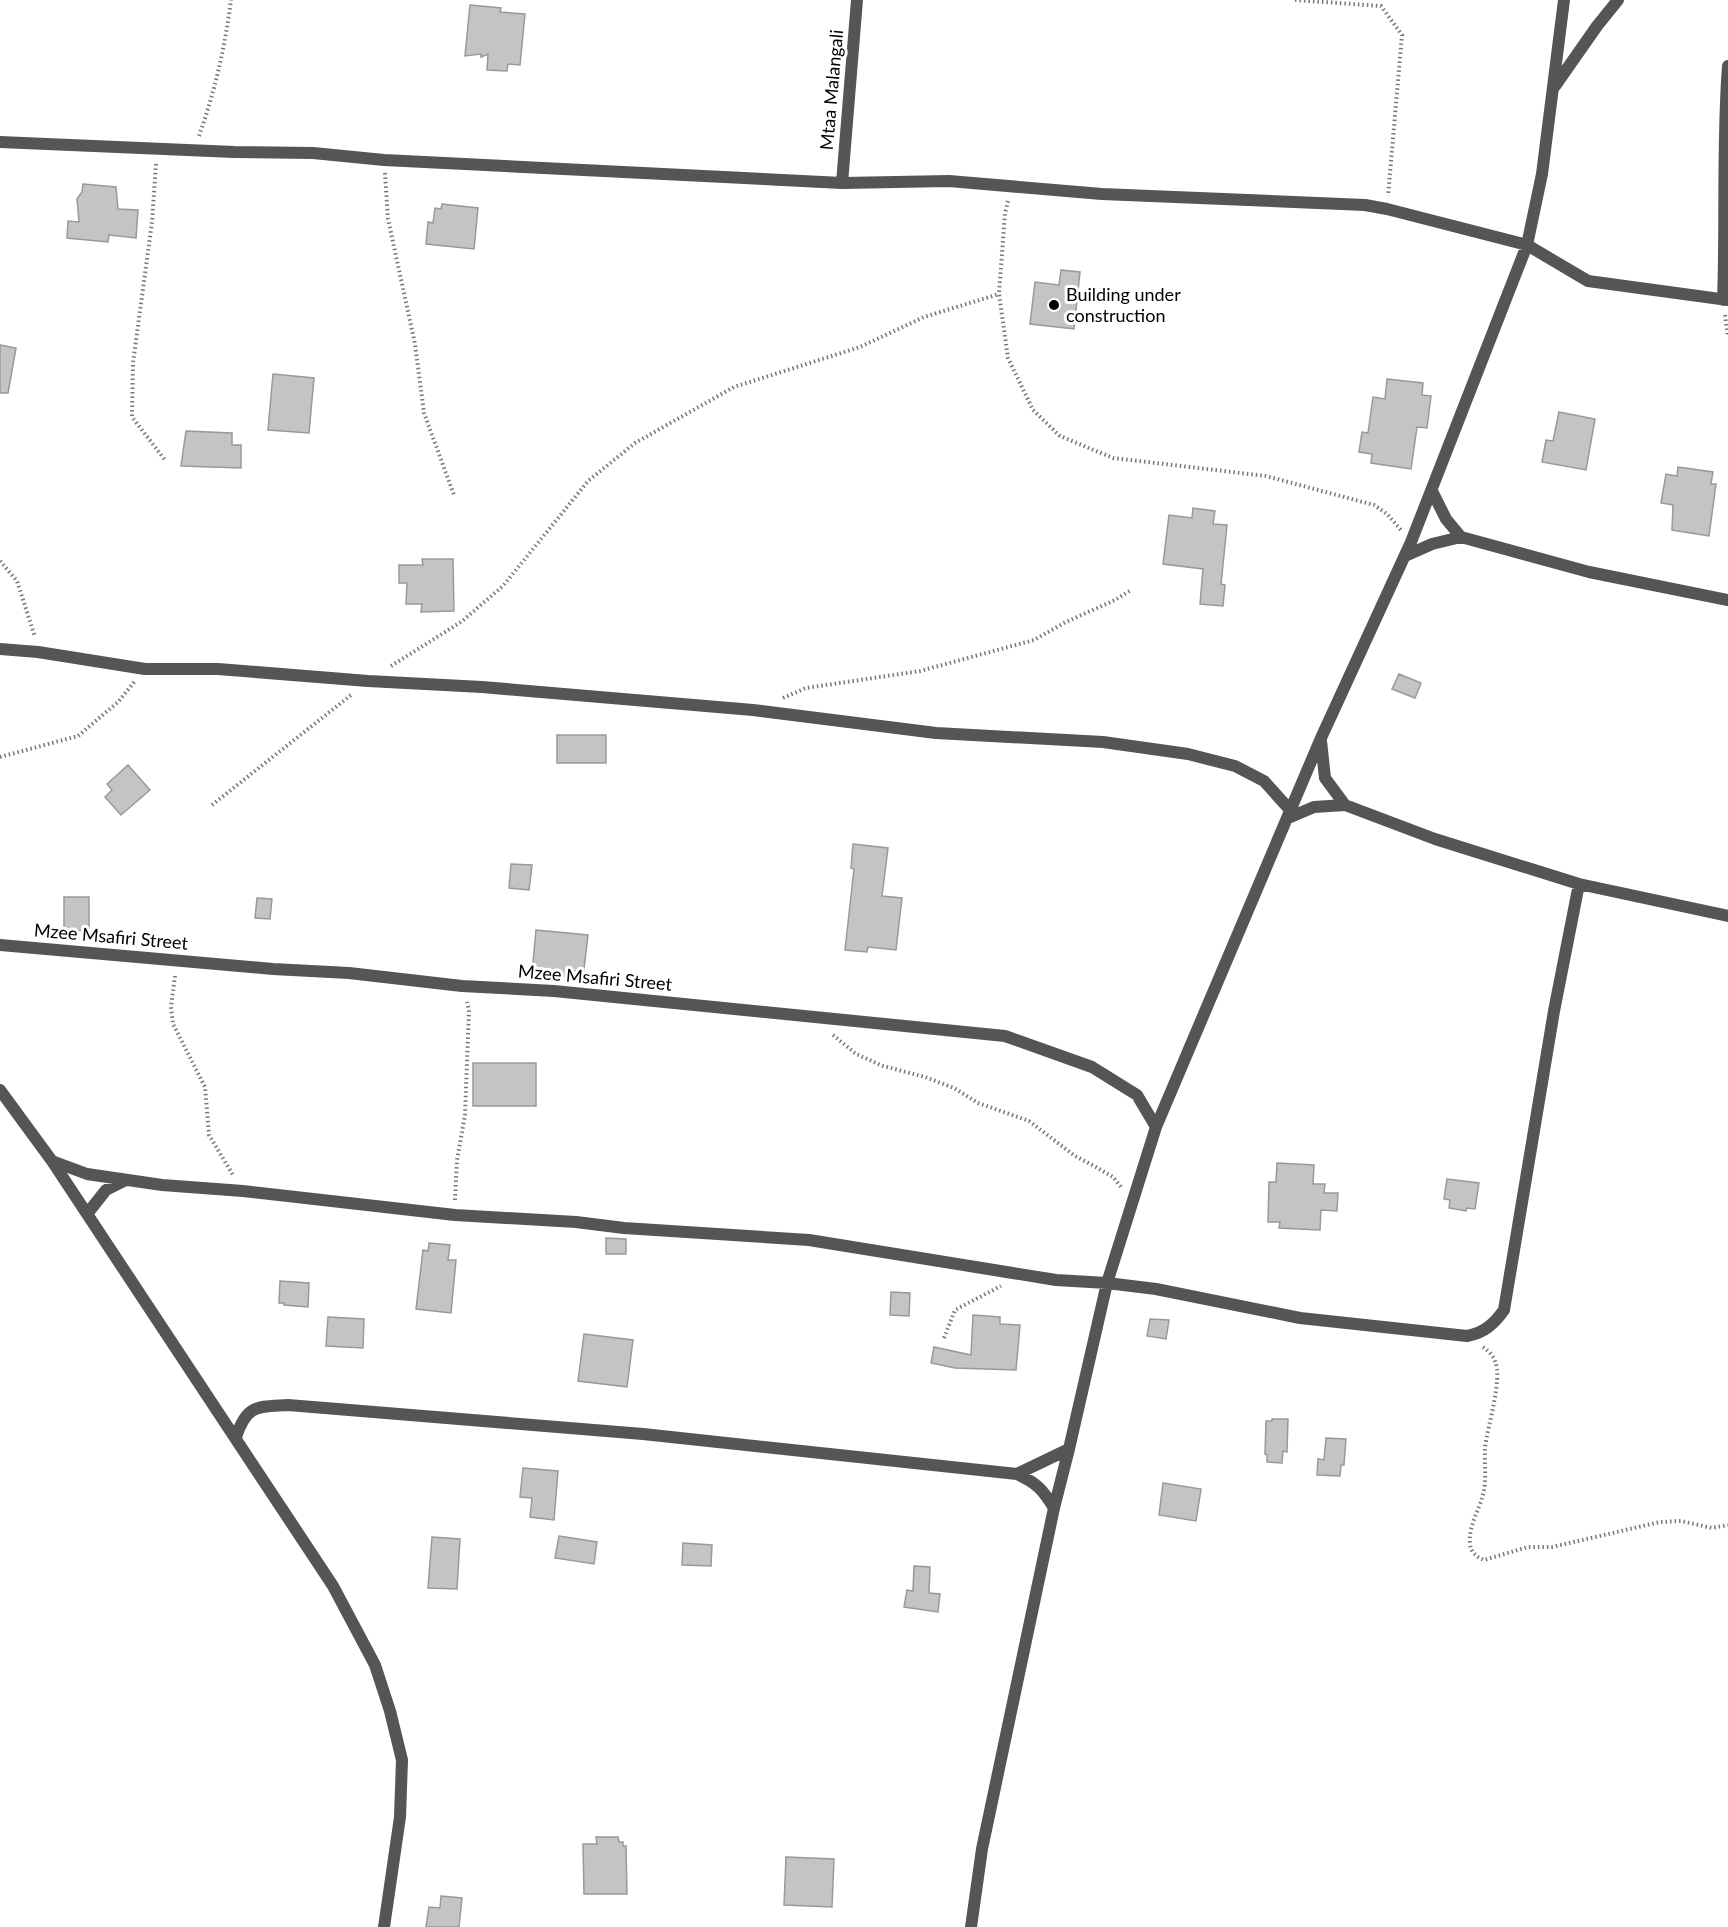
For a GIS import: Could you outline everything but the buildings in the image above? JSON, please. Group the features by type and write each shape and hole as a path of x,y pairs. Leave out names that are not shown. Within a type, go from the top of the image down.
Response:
{"street":[{"name":"Mtaa Malangali","path":"842,183 857,0"},
{"path":"971,1927 981,1849 1054,1508 1107,1283 1156,1127 1321,738 1411,542 1527,245 1542,174 1564,0"},
{"path":"1553,88 1618,0"},
{"path":"0,142 313,153 384,160 842,183 949,181 1102,194 1365,205 1527,245 1588,281 1726,300 1724,113 1728,66"},
{"path":"1432,491 1446,519 1461,537"},
{"path":"1405,556 1432,544 1461,537 1589,572 1728,600"},
{"path":"0,649 38,652 145,669 218,669 482,687 753,710 936,733 1103,742 1188,754 1235,766 1264,781 1290,815"},
{"path":"1321,738 1325,777 1345,806"},
{"path":"1290,815 1314,807 1345,806 1435,838 1579,884 1728,915"},
{"path":"52,1161 87,1174 124,1180 455,1215 809,1240 1056,1280 1156,1289 1300,1318 1467,1336 1480,1334 1496,1322 1504,1310 1552,1022 1579,884"},
{"name":"Mzee Msafiri Street","path":"0,945 273,969 349,973 462,986 554,992 1005,1036 1092,1067 1137,1095 1156,1127"},
{"path":"0,1090 52,1161 236,1437 333,1586 375,1665 390,1711 402,1760 400,1817 384,1927"},
{"path":"87,1214 106,1190 124,1180"},
{"path":"236,1437 241,1420 249,1412 259,1407 288,1405 643,1434 1017,1474 1033,1481 1044,1492 1054,1508"},
{"path":"1017,1474 1069,1449"}],"path":[{"path":"194,150 212,100 225,46 231,0"},
{"path":"1295,0 1381,6 1402,35 1387,209"},
{"path":"158,148 152,222 134,363 132,417 165,460"},
{"path":"384,160 388,219 415,344 424,413 454,495"},
{"path":"1012,187 1005,213 999,294 1008,358 1033,410 1060,436 1113,458 1266,476 1374,505 1387,514 1411,542"},
{"path":"212,805 368,681 461,622 503,586 588,481 635,443 734,387 860,347 924,317 999,294"},
{"path":"1726,300 1728,337"},
{"path":"0,561 16,581 37,642 38,652"},
{"path":"753,710 806,687 920,671 1034,640 1131,590"},
{"path":"0,757 78,736 118,702 145,669"},
{"path":"177,960 171,1007 173,1024 205,1087 209,1135 243,1191"},
{"path":"455,1215 457,1160 465,1115 469,1010 462,986"},
{"path":"812,1017 856,1054 883,1066 925,1077 954,1088 978,1103 1029,1121 1075,1156 1113,1177 1132,1202"},
{"path":"944,1338 955,1310 1000,1288 1008,1272"},
{"path":"1467,1336 1484,1347 1496,1362 1493,1413 1485,1450 1484,1493 1470,1539 1472,1551 1477,1557 1484,1560 1528,1547 1552,1547 1660,1522 1681,1521 1712,1527 1728,1525"}],"place":[{"name":"Building under construction","path":"1054,305"}]}
